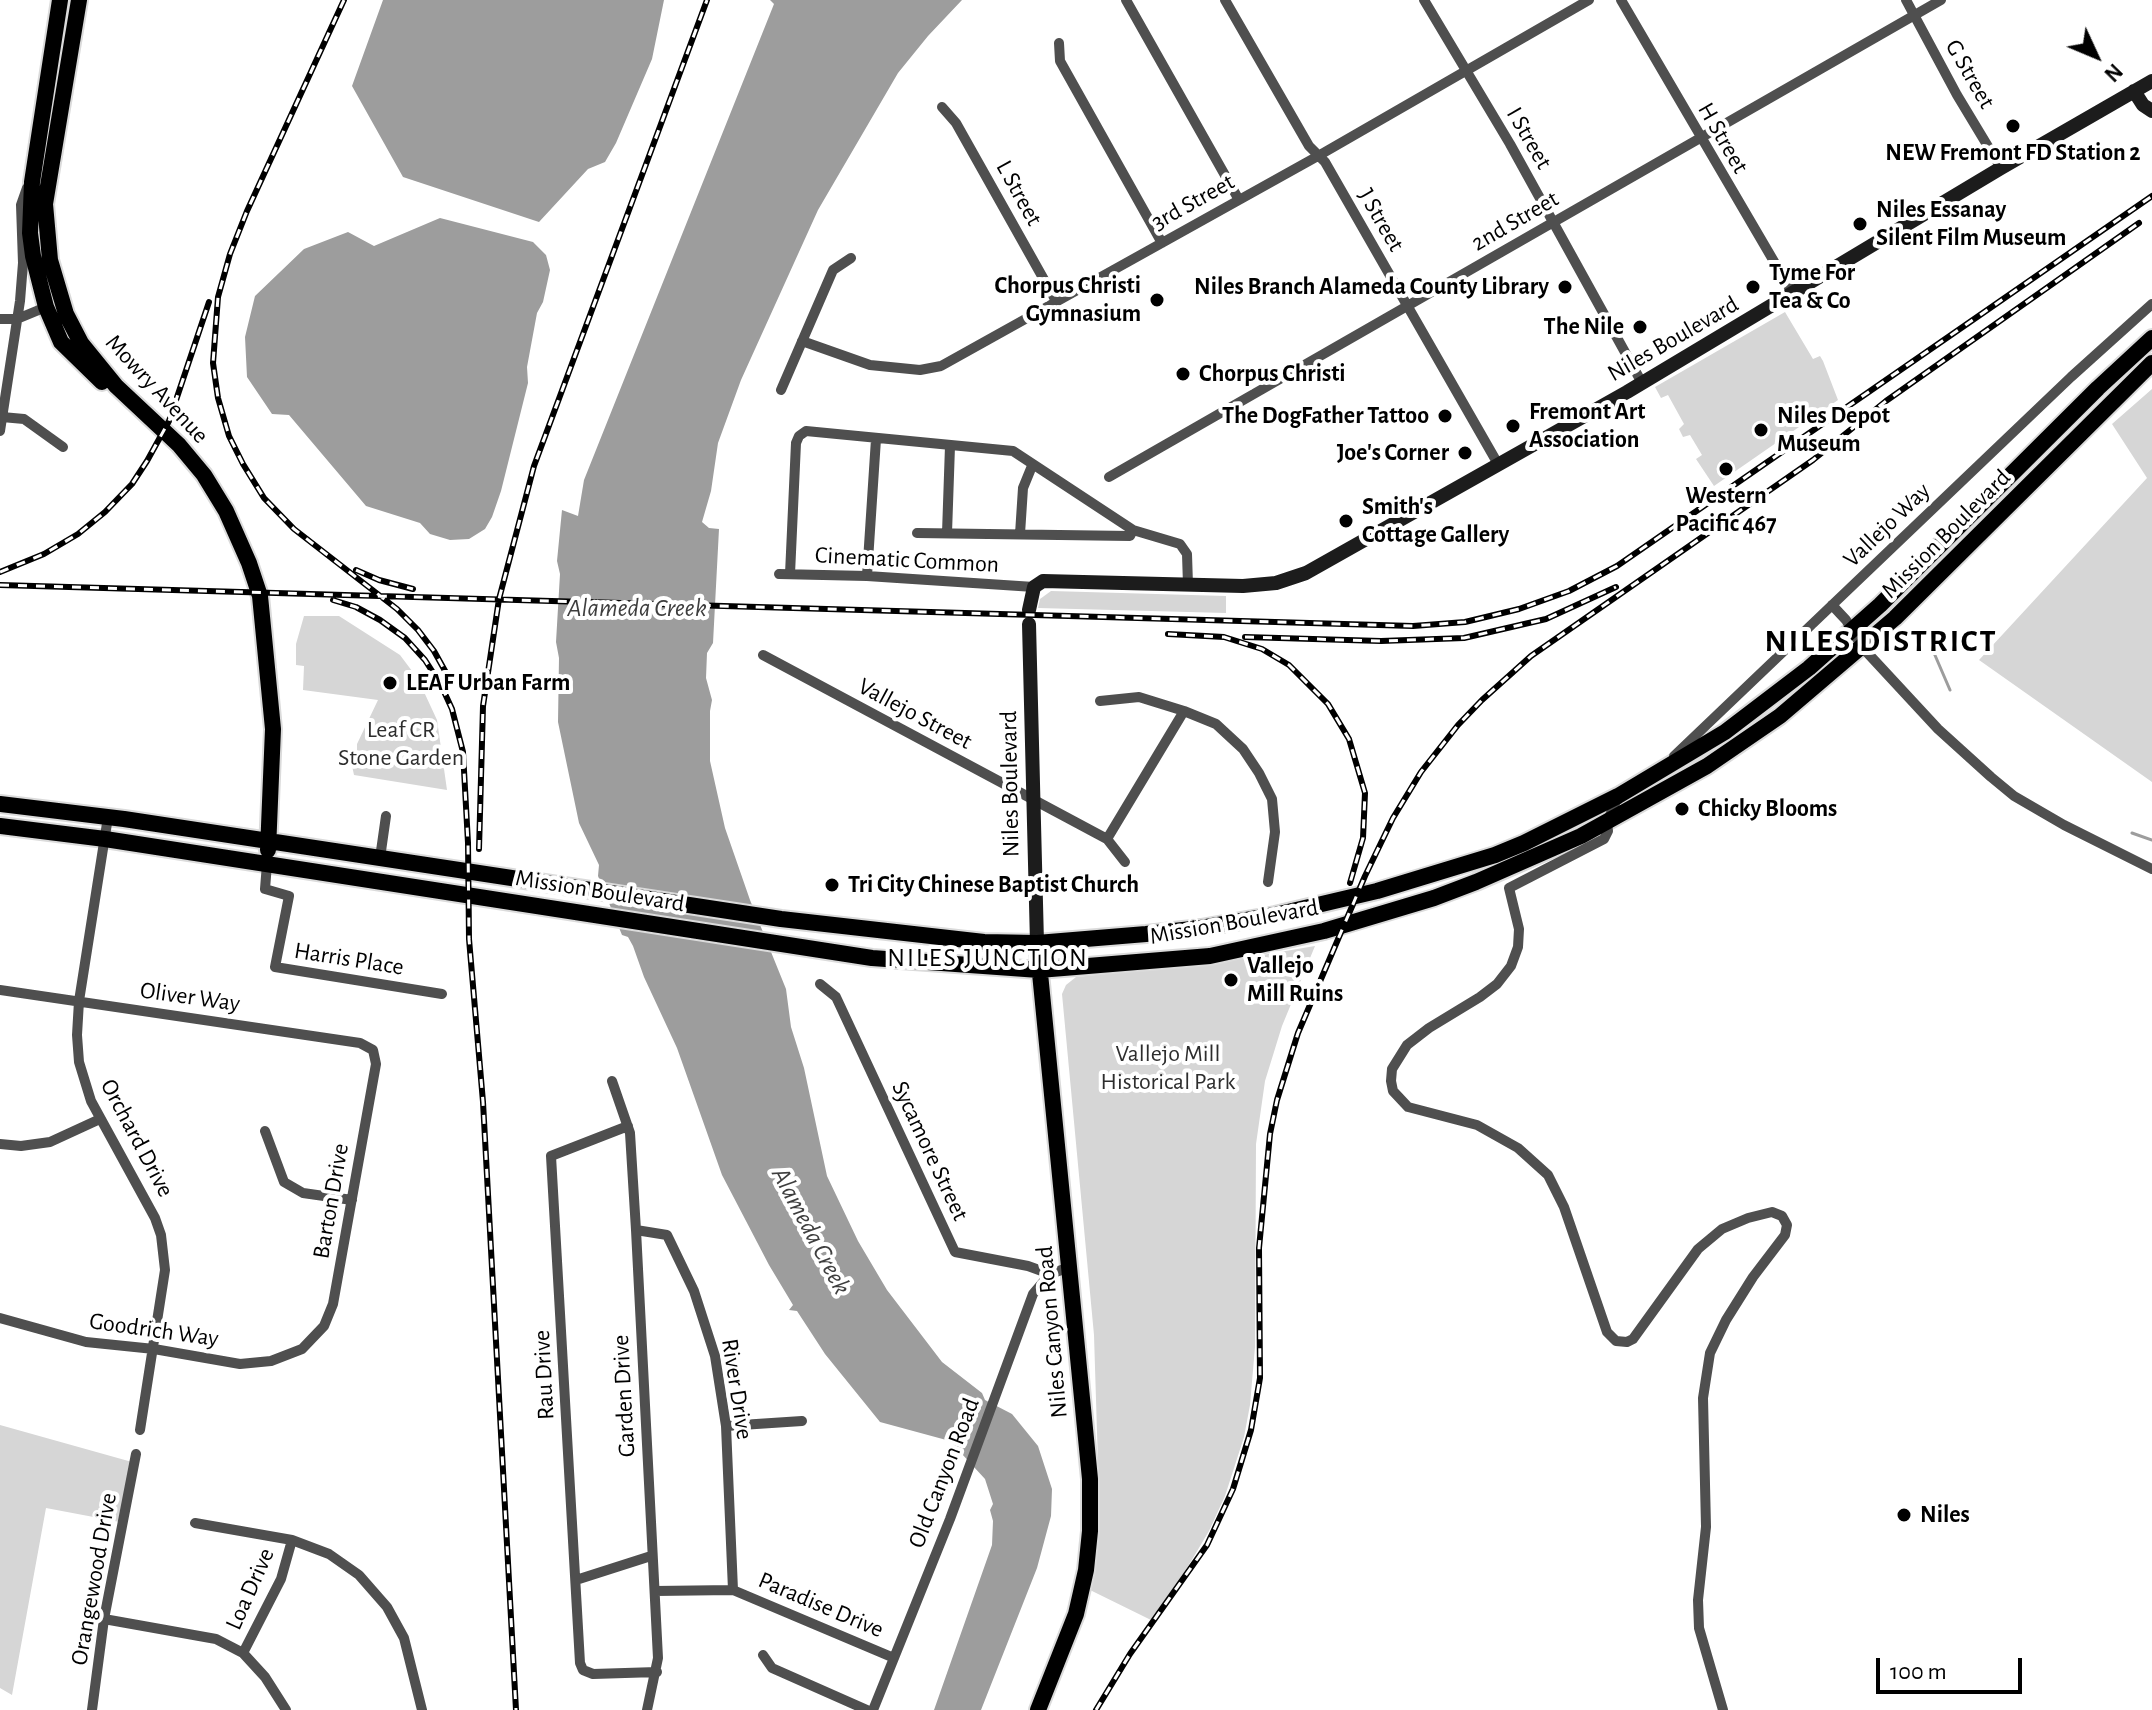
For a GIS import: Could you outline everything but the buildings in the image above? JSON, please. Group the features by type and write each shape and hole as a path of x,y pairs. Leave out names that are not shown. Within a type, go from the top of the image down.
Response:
{"main road":[{"name":"Mowry Avenue","path":"60,0 33,175 30,233 46,307 61,342 176,451 211,497 230,532 249,580 267,661"},
{"name":"Mowry Avenue","path":"79,0 45,204 50,260 73,328 103,373 185,452 204,475 226,511 249,563 260,596 273,729 267,864"},
{"name":"Niles Boulevard","path":"1037,943 1031,798 1029,617 1034,587 1043,581 1257,585 1276,583 1306,573 1642,383 2152,81"},
{"path":"2134,91 2146,108 2152,111"},
{"path":"37,152 54,157"},
{"path":"50,260 50,289 46,307 54,309 78,347 103,373"},
{"name":"Mission Boulevard","path":"0,804 108,817 781,919 984,942 1037,943 1201,928 1275,915 1377,891 1495,855 1618,796 1697,750 1766,702 1852,631 2152,338"},
{"name":"Mission Boulevard","path":"0,826 105,839 913,962 1039,970 1210,956 1324,931 1476,882 1607,823 1707,766 1780,716 1862,647 2152,363"},
{"path":"2016,471 2029,485"},
{"path":"1697,750 1707,766"},
{"name":"Niles Canyon Road","path":"1037,943 1090,1479 1086,1570 1076,1614 1038,1710"}],"street":[{"path":"1126,0 1239,200"},
{"name":"J Street","path":"1225,0 1309,146 1325,162 1498,464"},
{"name":"I Street","path":"1424,0 1510,144 1642,383"},
{"name":"3rd Street","path":"802,341 870,365 930,369 949,361 1318,156 1589,0"},
{"name":"H Street","path":"1621,0 1793,294"},
{"name":"G Street","path":"1906,0 2001,168"},
{"name":"2nd Street","path":"1109,477 1941,0"},
{"path":"1059,43 1060,61 1162,243"},
{"name":"L Street","path":"942,107 956,123 1056,301"},
{"name":"Mowry Avenue","path":"0,431 23,263 21,205 33,175"},
{"path":"781,390 833,270 851,258"},
{"name":"Vallejo Way","path":"1652,777 2071,377 2152,304"},
{"path":"0,319 17,319 46,307"},
{"path":"2,417 24,419 63,447"},
{"name":"Cinematic Common","path":"876,439 806,431 799,436 784,574 1034,587"},
{"path":"867,576 876,439 1013,451 1133,530 1180,544 1187,554 1188,585"},
{"path":"947,533 950,446"},
{"path":"1020,534 1023,488 1032,466"},
{"path":"917,533 1130,536 1133,530"},
{"path":"1832,605 1862,647 1938,729 2014,796 2152,869"},
{"name":"Vallejo Street","path":"763,655 1107,839 1125,862"},
{"path":"1100,701 1139,697 1184,711 1216,724 1243,749 1272,799 1275,832 1268,882"},
{"path":"1107,839 1184,711"},
{"path":"1618,796 1607,823 1607,835 1600,842 1509,888 1519,929 1518,947 1511,966 1497,984 1480,997 1407,1045 1392,1069 1391,1081 1399,1099 1408,1107 1477,1125 1518,1148 1548,1175 1564,1207 1607,1332 1616,1341 1633,1339 1698,1249 1722,1229 1772,1212 1782,1216 1787,1225 1785,1235 1753,1277 1710,1353 1703,1398 1706,1527 1698,1600 1699,1628 1723,1710"},
{"path":"380,858 386,816"},
{"name":"Orchard Drive","path":"108,817 79,1001 79,1062 100,1119 155,1218 161,1235 165,1270 140,1430"},
{"name":"Harris Place","path":"267,864 265,889 289,896 275,967 442,994"},
{"name":"Sycamore Street","path":"820,984 836,997 955,1252 1028,1266 1050,1274"},
{"name":"Oliver Way","path":"0,990 360,1043 373,1050"},
{"name":"Barton Drive","path":"302,1349 324,1326 333,1304 376,1064 373,1050"},
{"name":"Garden Drive","path":"612,1081 628,1126 636,1230 657,1672 647,1710"},
{"path":"0,1144 21,1146 50,1142 100,1119"},
{"name":"Rau Drive","path":"628,1126 551,1156 580,1663 585,1676 657,1672"},
{"path":"265,1131 284,1182 303,1193 352,1200"},
{"name":"River Drive","path":"636,1230 667,1235 694,1291 715,1356 726,1426 733,1590"},
{"path":"1050,1274 1070,1267"},
{"name":"Old Canyon Road","path":"870,1710 953,1512 1033,1294 1050,1274"},
{"name":"Goodrich Way","path":"0,1318 86,1342 154,1349 240,1364 271,1361 302,1349"},
{"path":"726,1426 802,1421"},
{"name":"Orangewood Drive","path":"92,1710 104,1619 136,1454"},
{"path":"195,1523 292,1540 329,1554 359,1575 387,1607 404,1638 422,1710"},
{"name":"Loa Drive","path":"243,1653 281,1579 292,1540"},
{"path":"576,1580 651,1556"},
{"path":"655,1591 733,1590"},
{"name":"Paradise Drive","path":"733,1590 894,1658"},
{"path":"104,1619 216,1639 243,1653 265,1677 286,1710"},
{"path":"763,1655 772,1668 870,1710"}],"green space":[{"path":"1785,312 1813,359 1820,356 1838,400 1714,486 1696,459 1702,455 1690,435 1683,437 1679,429 1684,424 1668,395 1661,398 1655,387"},
{"path":"2152,389 2152,782 1979,660 2147,478 2112,424"},
{"path":"1051,591 1226,596 1226,613 1038,608 1040,599"},
{"name":"Leaf CR Stone Garden","path":"304,616 339,616 400,655 418,679 437,720 447,790 354,775 351,761 357,760 357,744 378,700 303,690 304,666 296,665 296,644"},
{"name":"Vallejo Mill Historical Park","path":"1315,946 1282,1026 1265,1081 1256,1144 1255,1347 1244,1437 1225,1496 1209,1531 1151,1620 1090,1590 1100,1529 1094,1335 1062,994 1066,985 1076,977 1215,963"},
{"path":"0,1425 132,1462 120,1522 46,1508 12,1695 0,1688"}],"water":[{"path":"383,0 664,0 652,59 616,143 605,162 588,169 539,222 403,177 352,86"},
{"name":"Alameda Creek","path":"770,0 962,0 898,73 818,210 741,380 718,443 711,491 702,522 709,528 719,529 713,643 707,653 706,678 712,700 710,761 725,828 786,989 791,1027 804,1068 827,1176 858,1241 887,1290 942,1362 982,1393 985,1400 1012,1414 1038,1446 1052,1489 1051,1516 1037,1568 981,1710 934,1710 992,1545 990,1510 993,1504 985,1479 950,1441 880,1422 825,1354 797,1311 789,1310 793,1305 722,1175 677,1048 633,946 628,937 622,935 598,876 599,865 579,823 558,722 559,658 556,642 560,574 557,561 562,510 578,516 584,480 774,4"},
{"path":"440,218 533,242 546,255 550,270 543,302 537,313 527,367 528,383 501,491 485,529 469,539 450,540 430,534 420,523 366,506 289,415 272,414 247,377 245,337 255,296 304,249 348,232 374,246"}],"waterway":[{"path":"1931,646 1950,690"},
{"path":"2132,833 2152,840"}],"railway":[{"path":"344,0 230,254 218,297 213,363 218,398 229,436 264,498 294,529 397,609 434,651 449,678"},
{"path":"479,849 483,706 499,599 534,466 707,0"},
{"path":"0,585 1413,626 1465,622 1519,609 1569,591 1617,566 2152,196"},
{"path":"1096,1710 1130,1654 1207,1545 1233,1489 1251,1430 1260,1378 1259,1248 1270,1134 1277,1100 1298,1033 1365,876 1393,818 1421,772 1458,725 1531,656 1813,460 1886,401 2139,223"},
{"path":"0,572 44,554 78,534 132,484 169,421 209,302"},
{"path":"356,570 413,589"},
{"path":"1245,637 1381,641 1464,638 1546,619 1616,587"},
{"path":"333,600 356,607 380,620 405,638 425,660 452,709 463,752 469,939 483,1102 516,1710"},
{"path":"1168,634 1224,637 1262,649 1289,665 1328,704 1349,739 1365,793 1363,838 1350,883"}],"place":[{"name":"NEW Fremont FD Station 2","path":"2013,126"},
{"name":"Niles Essanay Silent Film Museum","path":"1860,224"},
{"name":"Niles Branch Alameda County Library","path":"1565,287"},
{"name":"Tyme For Tea & Co","path":"1753,287"},
{"name":"Chorpus Christi Gymnasium","path":"1157,300"},
{"name":"The Nile","path":"1640,327"},
{"name":"Chorpus Christi","path":"1183,374"},
{"name":"The DogFather Tattoo","path":"1445,416"},
{"name":"Fremont Art Association","path":"1513,426"},
{"name":"Niles Depot Museum","path":"1761,430"},
{"name":"Joe's Corner","path":"1465,453"},
{"name":"Western Pacific 467","path":"1726,469"},
{"name":"Smith's Cottage Gallery","path":"1346,521"},
{"name":"LEAF Urban Farm","path":"390,683"},
{"name":"Chicky Blooms","path":"1682,809"},
{"name":"Tri City Chinese Baptist Church","path":"832,885"},
{"name":"Vallejo Mill Ruins","path":"1231,980"},
{"name":"Niles","path":"1904,1515"}],"district":[{"name":"NILES DISTRICT","path":"1881,641"},
{"name":"NILES JUNCTION","path":"988,958"}]}
